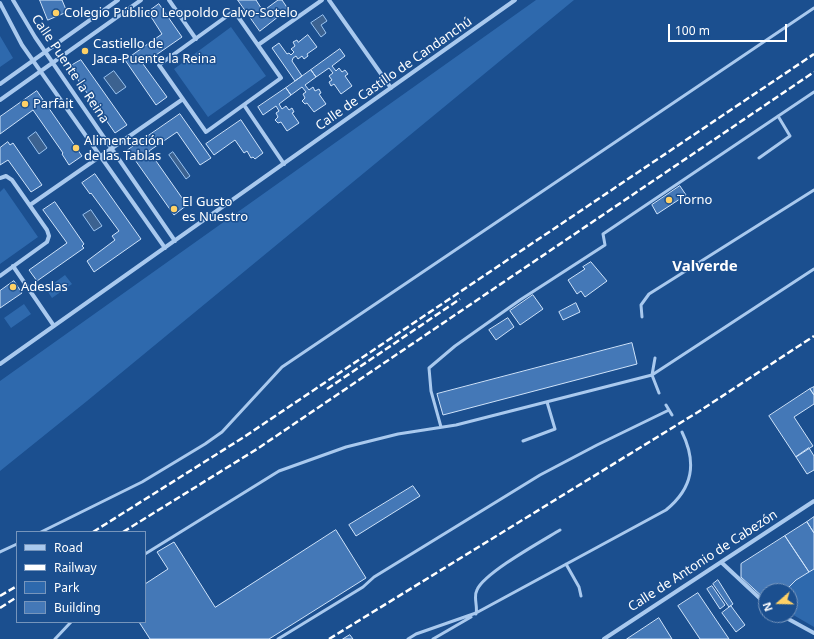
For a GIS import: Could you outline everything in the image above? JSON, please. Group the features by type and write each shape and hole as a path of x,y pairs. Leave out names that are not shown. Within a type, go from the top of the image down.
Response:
{"street":[{"name":"Calle Puente la Reina","path":"13,0 52,63 175,241"},
{"path":"0,84 118,0"},
{"path":"0,100 141,0"},
{"path":"169,0 196,39"},
{"path":"258,45 322,0"},
{"path":"329,0 391,88"},
{"name":"Calle de Castillo de Candanchú","path":"0,364 512,1"},
{"name":"Calle Puente la Reina","path":"0,3 22,45 40,72 165,248"},
{"path":"234,11 258,45 281,78 206,132 159,65 234,11"},
{"path":"30,205 100,158 182,99"},
{"path":"244,105 284,164"},
{"path":"0,178 6,176 12,180 47,230 49,236 47,242 0,276"},
{"path":"13,266 54,326"},
{"name":"Calle de Antonio de Cabezón","path":"604,639 814,501"},
{"path":"721,562 758,597"},
{"path":"796,623 814,633"}],"lane":[{"path":"43,531 142,482 205,444 222,432 282,367 814,8"},
{"path":"441,427 431,391 429,368 455,346 514,304 605,245 603,234 814,92"},
{"path":"759,158 790,136 778,116"},
{"path":"642,317 641,305 649,294 814,190"},
{"path":"146,553 279,471 367,441 441,427 652,375 814,270"},
{"path":"655,358 652,375 659,393"},
{"path":"523,441 555,429 547,402"},
{"path":"666,405 672,415"},
{"path":"278,639 363,587 374,577 540,475 669,410"},
{"path":"433,639 666,510 674,504 681,495 691,470 690,450 682,432"},
{"path":"476,614 476,592 478,586 499,568 560,530"},
{"path":"0,552 16,544"},
{"path":"566,564 579,587 581,596"},
{"path":"408,639 416,634 476,614"},
{"path":"55,639 70,623"}],"green space":[{"path":"536,0 574,0 0,471 0,381"},
{"path":"231,27 266,76 208,117 174,69"},
{"path":"0,36 13,58 0,67"},
{"path":"4,188 38,237 0,264 0,192"},
{"path":"65,275 72,284 52,298 46,289"},
{"path":"24,304 31,314 11,328 4,318"},
{"path":"814,569 814,627 798,618 798,583 793,583"}],"shaded area":[{"path":"323,15 327,21 321,25 326,33 321,37 311,23"},
{"path":"114,71 126,87 116,94 104,78"},
{"path":"36,132 47,148 39,154 28,138"},
{"path":"173,152 190,176 186,179 169,155"},
{"path":"91,210 102,226 94,231 83,215"}],"building":[{"path":"40,0 62,0 67,12 48,20"},
{"path":"238,0 256,0 263,11 278,0 282,0 288,9 260,31"},
{"path":"159,4 182,37 143,64 167,97 156,105 125,60 162,34 148,12"},
{"path":"308,35 317,47 307,54 308,56 304,59 302,56 298,59 296,56 293,58 292,61 302,76 295,81 272,48 279,43 287,54 289,53 291,55 294,52 291,49 295,46 293,42 297,40 298,42"},
{"path":"340,49 345,56 332,66 336,71 339,68 342,72 345,70 348,74 345,76 352,86 341,94 334,84 331,86 329,82 332,80 329,76 333,73 329,68 316,77 311,70"},
{"path":"81,60 127,125 115,133 69,67"},
{"path":"311,70 316,77 305,85 309,90 313,87 315,91 319,89 321,93 319,94 326,104 314,112 307,103 305,104 302,101 305,98 303,94 306,92 302,87 291,95 286,88"},
{"path":"286,88 291,95 279,104 282,109 286,106 289,110 292,108 294,112 292,113 299,123 287,131 281,122 278,123 275,120 278,117 276,113 279,111 276,106 263,115 258,107"},
{"path":"37,91 82,156 69,165 62,154 63,153 33,110 0,134 0,117"},
{"path":"180,114 211,158 200,165 177,132 149,151 187,205 174,215 128,150"},
{"path":"241,120 263,153 255,159 253,157 251,158 247,151 244,153 235,140 214,155 206,144"},
{"path":"8,142 10,145 13,143 42,185 31,192 8,160 0,165 0,148"},
{"path":"95,174 141,239 94,272 87,261 115,240 112,236 119,231 82,183"},
{"name":"Torno","path":"680,186 686,195 657,214 652,205"},
{"path":"55,202 84,244 82,246 84,248 37,281 29,270 67,243 43,210"},
{"path":"591,262 607,281 585,297 581,291 577,294 568,280 585,269 583,267"},
{"path":"14,281 22,293 0,308 0,291"},
{"path":"533,295 543,309 520,325 510,311"},
{"path":"576,303 580,312 563,320 559,312"},
{"path":"508,318 514,327 496,340 489,330"},
{"path":"632,343 637,364 443,415 437,394"},
{"path":"814,387 814,395 810,389"},
{"path":"810,389 814,395 814,404 794,417 813,446 796,457 769,416"},
{"path":"809,448 814,456 814,470 807,474 796,457"},
{"path":"413,486 420,496 356,536 349,525"},
{"path":"814,517 814,533 807,522"},
{"path":"807,522 814,533 814,569 809,572 785,536"},
{"path":"336,530 366,578 269,639 150,639 140,623 146,623 146,583 168,569 157,552 174,542 215,607"},
{"path":"785,536 809,572 793,583 758,583 758,593 741,577 741,564"},
{"path":"718,580 733,604 729,607 713,584"},
{"path":"712,586 725,605 720,609 707,589"},
{"path":"698,593 729,639 700,639 678,606"},
{"path":"731,606 745,625 736,632 722,613"},
{"path":"659,618 672,639 627,639"},
{"path":"350,635 353,639 343,639"}],"railway":[{"path":"95,531 244,437 814,54"},
{"path":"125,531 257,449 814,72"},
{"path":"327,389 460,299"},
{"path":"329,639 698,412 814,336"},
{"path":"0,596 16,587"},
{"path":"0,608 16,598"}],"place":[{"name":"Colegio Público Leopoldo Calvo-Sotelo","path":"56,13"},
{"name":"Castiello de Jaca-Puente la Reina","path":"85,51"},
{"name":"Parfait","path":"25,104"},
{"name":"Alimentación de las Tablas","path":"76,148"},
{"name":"Torno","path":"669,200"},
{"name":"El Gusto es Nuestro","path":"174,209"},
{"name":"Adeslas","path":"13,287"}],"district":[{"name":"Valverde","path":"705,267"}]}
